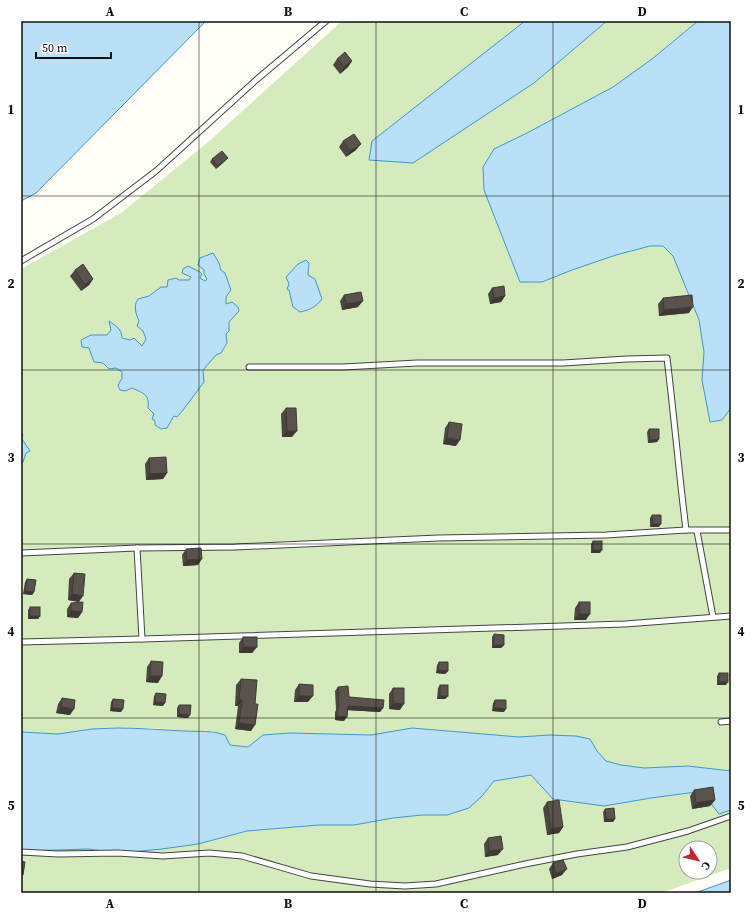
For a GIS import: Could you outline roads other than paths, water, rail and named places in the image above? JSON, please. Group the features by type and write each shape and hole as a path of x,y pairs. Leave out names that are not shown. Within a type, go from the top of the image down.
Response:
{"lane":[{"path":"21,261 93,219 156,171 256,80 326,21"},
{"path":"248,367 343,367 417,363 563,363 667,358 675,418 686,530"},
{"path":"21,553 438,538 606,535 686,530 731,530"},
{"path":"697,530 713,617"},
{"path":"137,548 142,640"},
{"path":"21,642 142,640 625,624 731,616"},
{"path":"721,722 731,721"},
{"path":"21,852 58,854 118,853 163,856 209,853 242,856 311,876 370,884 405,886 436,884 540,861 627,847 688,831 731,816"}],"water":[{"path":"21,21 206,21 36,193 21,201"},
{"path":"525,21 607,21 534,83 413,163 369,160 372,141"},
{"path":"698,21 731,21 731,408 722,420 710,422 702,380 704,352 699,320 673,256 663,246 650,246 616,255 542,282 520,282 484,190 483,167 494,149 613,87 652,59"},
{"path":"213,253 221,270 225,273 231,290 226,297 226,304 232,302 238,307 239,311 229,322 229,331 226,334 227,343 221,353 216,355 203,370 204,382 177,417 174,416 167,428 161,429 155,425 155,421 152,419 154,414 148,408 147,397 132,388 125,391 120,390 118,385 122,378 122,372 116,368 109,369 103,363 94,362 89,348 82,347 81,340 91,335 107,335 111,330 109,321 120,330 122,338 130,340 134,338 142,346 146,339 143,331 137,326 139,321 135,307 136,301 149,296 161,287 167,287 168,280 176,278 179,280 189,280 191,277 182,273 183,269 188,266 200,272 202,274 200,278 205,281 207,279 204,274 204,270 198,265 200,258"},
{"path":"306,260 309,263 308,275 315,279 322,299 312,308 300,312 293,307 289,290 287,289 289,284 286,277 298,264"},
{"path":"21,433 23,434 22,439 30,451 26,453 23,462 21,463"},
{"path":"117,728 215,732 225,735 230,745 248,747 263,735 290,733 371,735 412,728 519,737 549,735 576,736 590,739 597,751 606,761 621,765 644,768 688,766 731,771 731,810 719,814 712,805 710,792 696,792 604,806 553,799 531,775 494,781 482,796 469,808 447,815 422,815 393,818 354,825 319,825 247,831 198,844 119,853 88,849 21,851 21,732 58,734 92,729"},
{"path":"731,880 731,893 695,893"}]}
